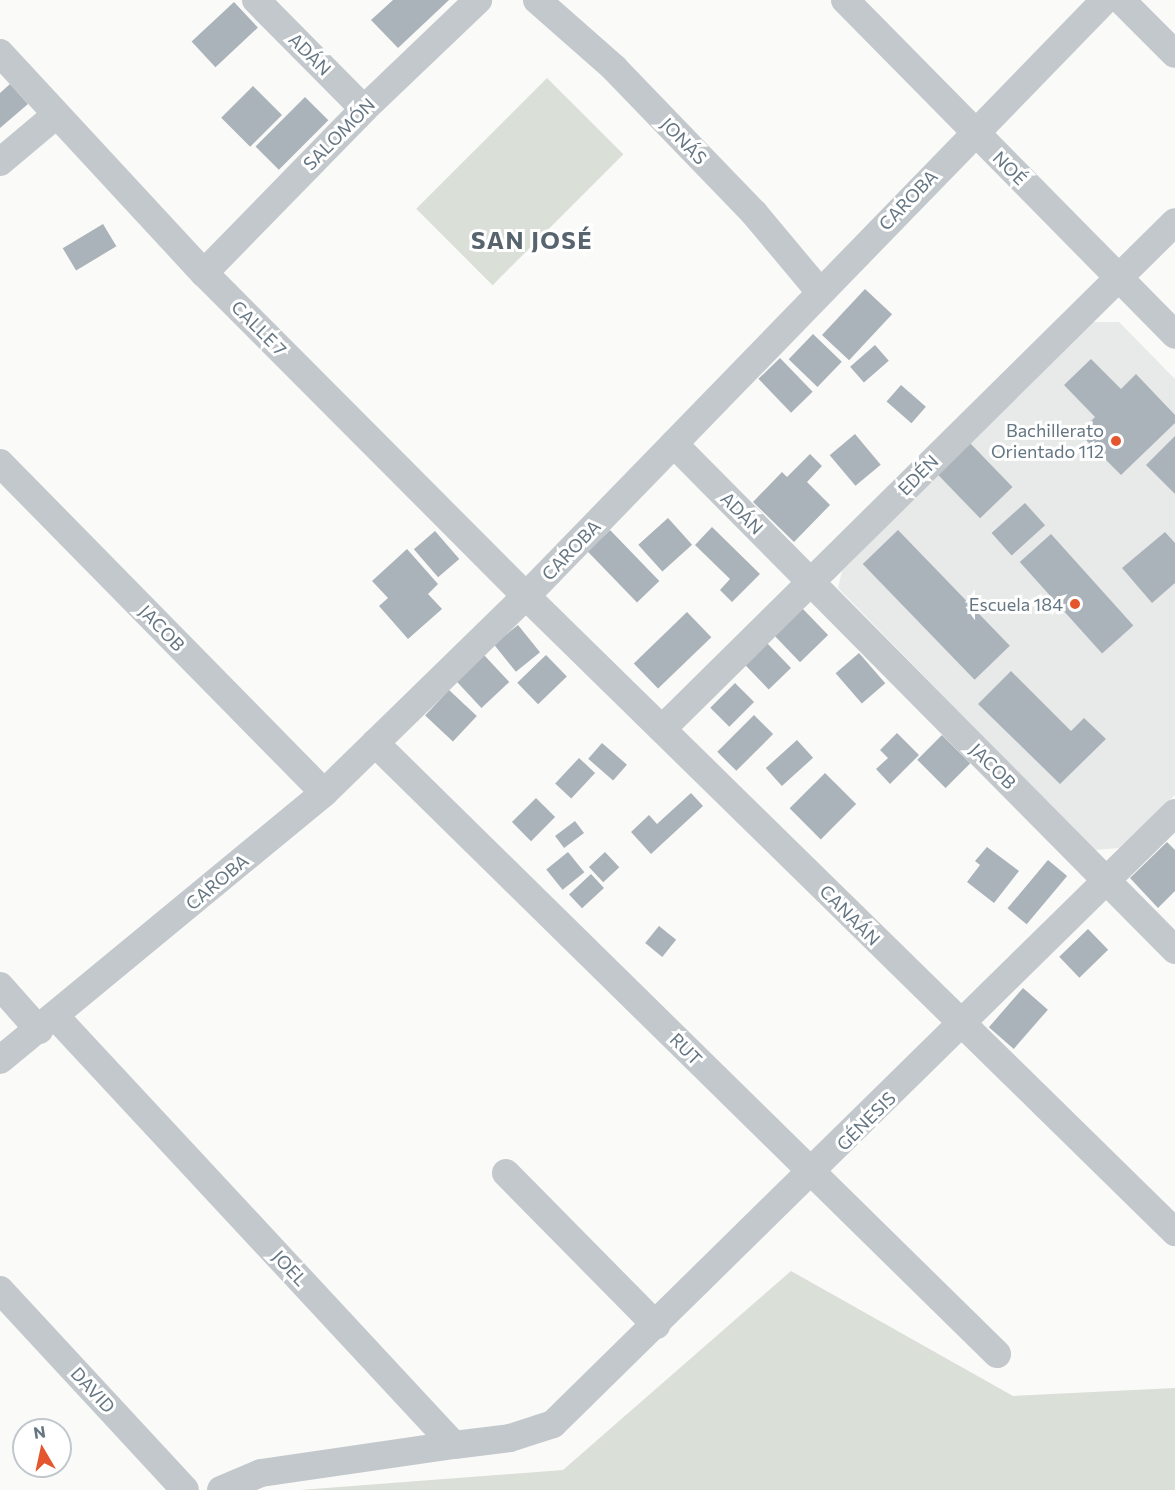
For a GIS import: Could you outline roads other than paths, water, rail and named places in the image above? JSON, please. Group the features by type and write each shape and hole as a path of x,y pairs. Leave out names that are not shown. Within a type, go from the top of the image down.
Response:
{"street":[{"name":"ADÁN","path":"256,0 363,109"},
{"name":"SALOMÓN","path":"204,273 363,109 478,0"},
{"name":"JONÁS","path":"537,0 614,68 754,213 820,292"},
{"name":"NOÉ","path":"845,0 1175,335"},
{"name":"CAROBA","path":"0,1060 48,1023 324,793 526,596 974,131 1105,0"},
{"path":"1120,0 1175,54"},
{"name":"CALLE 7","path":"0,54 204,273 526,596"},
{"path":"0,162 56,115"},
{"name":"EDÉN","path":"662,729 1175,222"},
{"name":"ADÁN","path":"674,444 810,582"},
{"name":"JACOB","path":"0,463 324,793"},
{"name":"JACOB","path":"810,582 1175,950"},
{"name":"CANAÁN","path":"526,596 1175,1232"},
{"name":"RUT","path":"375,743 997,1354"},
{"name":"GÉNESIS","path":"454,1445 510,1438 553,1424 813,1173 1175,813"},
{"path":"0,986 48,1023"},
{"name":"JOEL","path":"48,1023 454,1445"},
{"path":"506,1173 656,1325"},
{"name":"DAVID","path":"0,1290 185,1490"},
{"path":"221,1490 261,1473 454,1445"}],"place":[{"name":"Bachillerato Orientado 112","path":"1116,441"},
{"name":"Escuela 184","path":"1075,604"}],"district":[{"name":"SAN JOSÉ","path":"532,240"}]}
